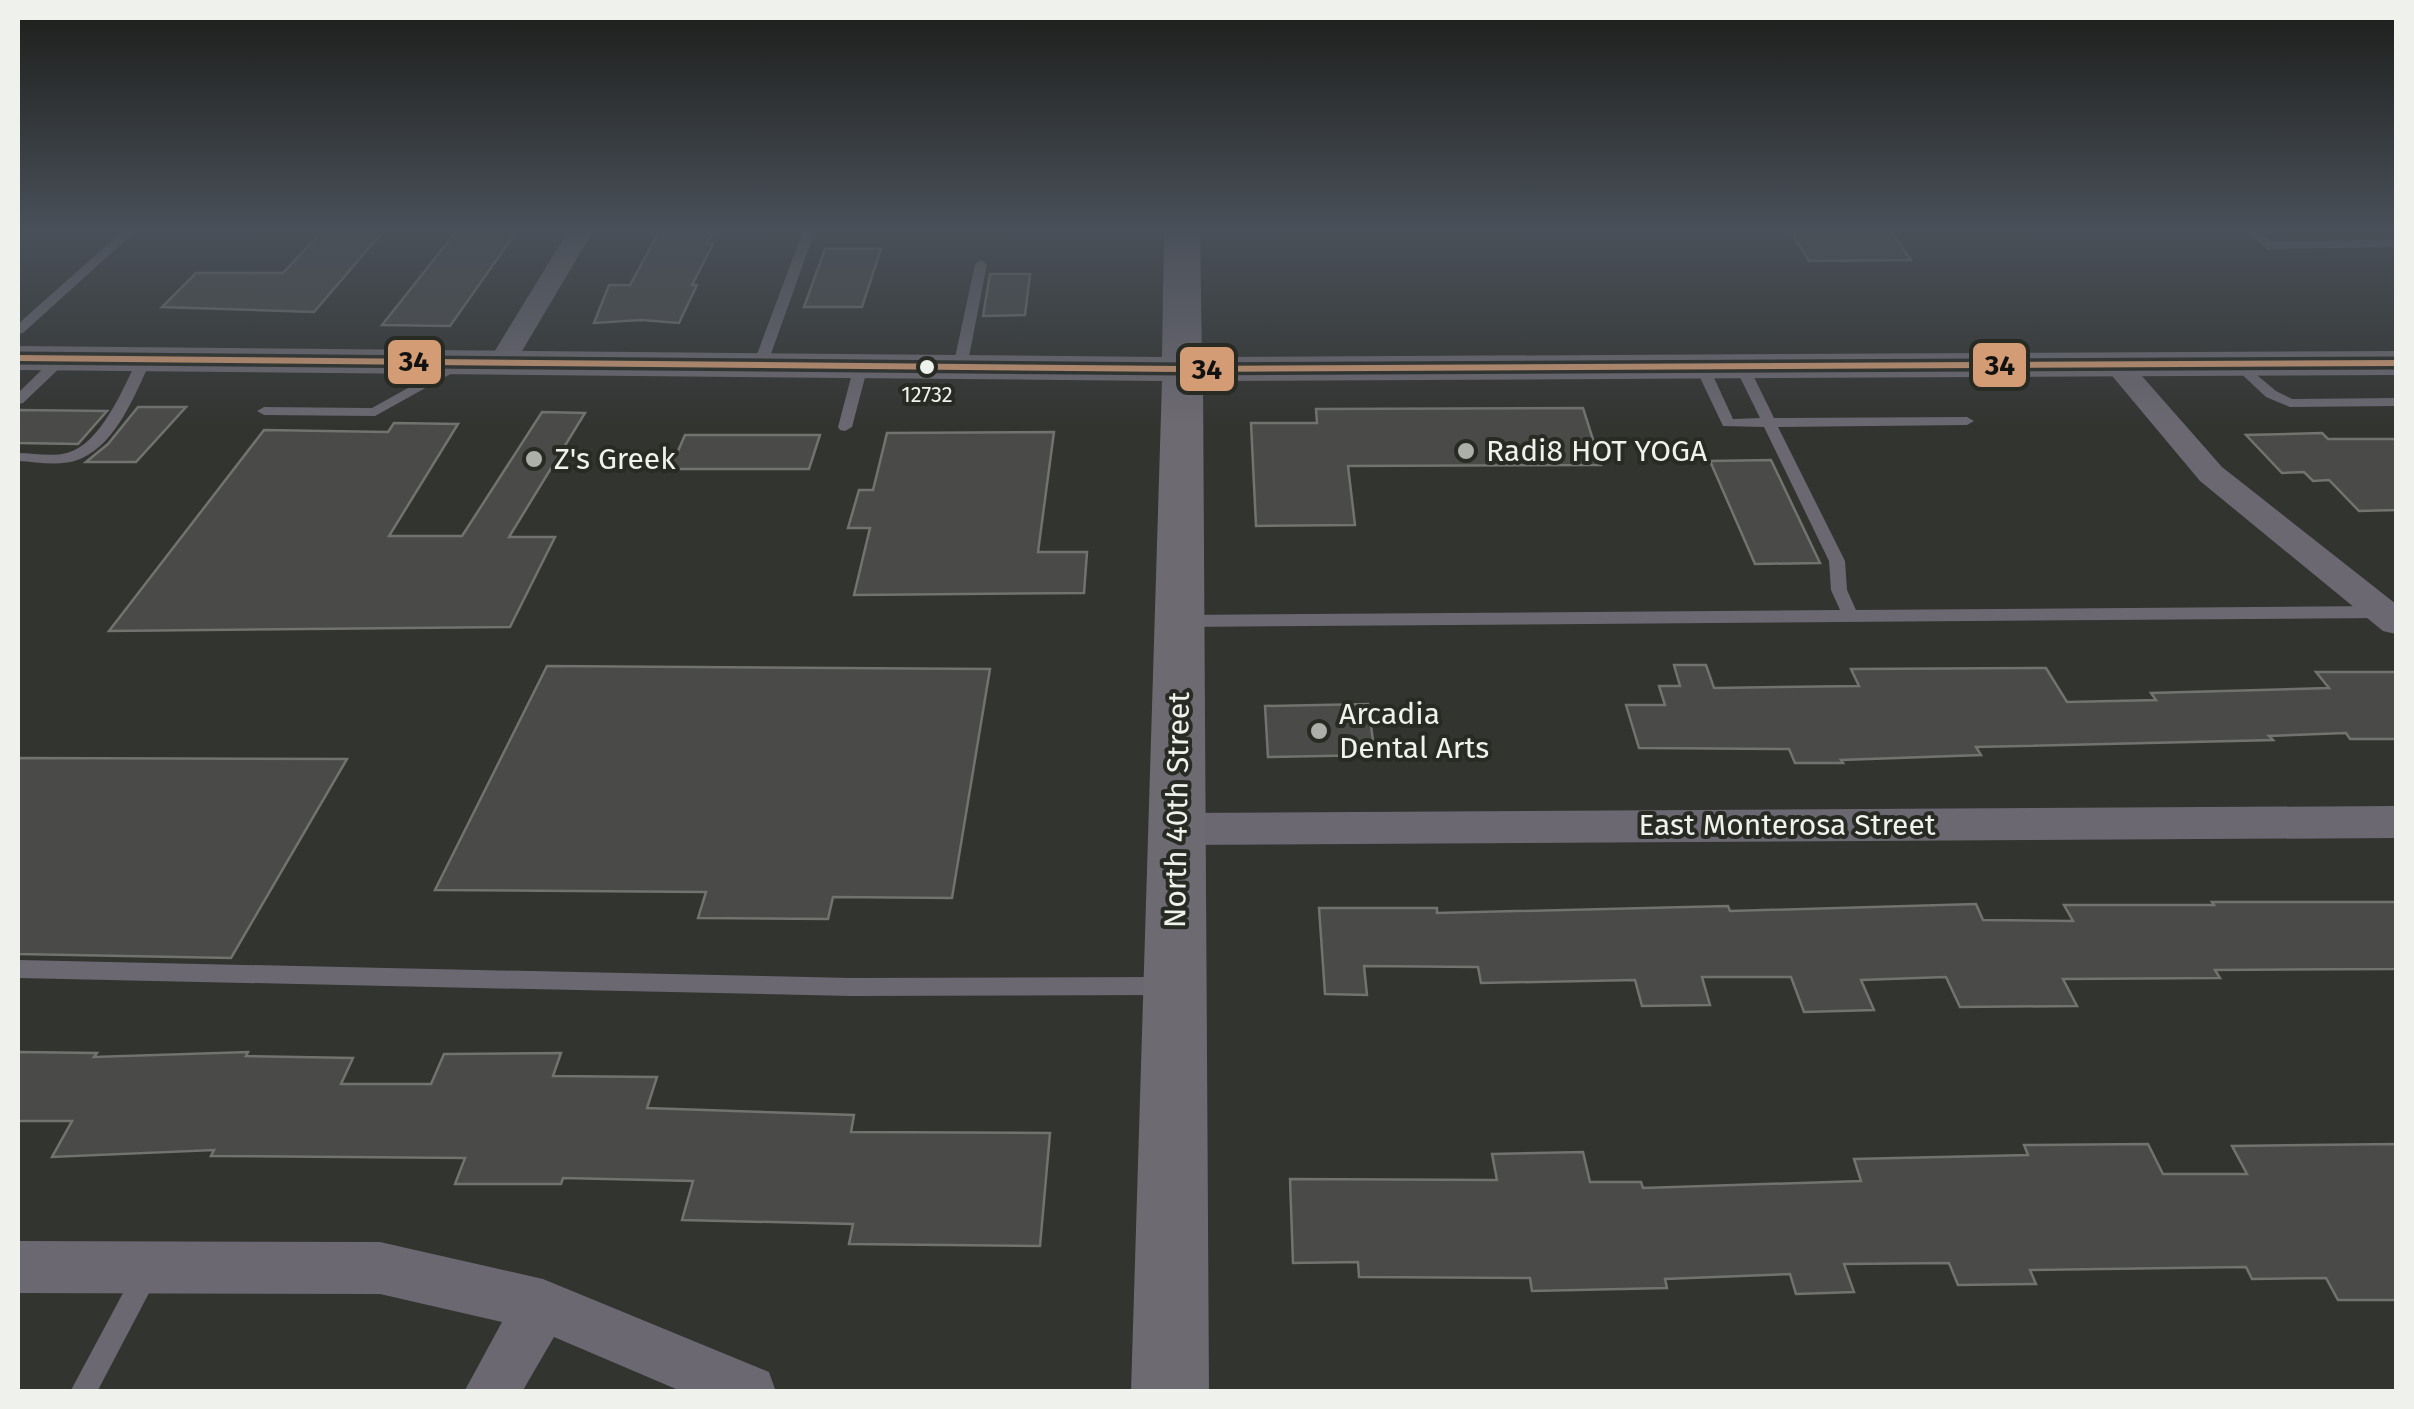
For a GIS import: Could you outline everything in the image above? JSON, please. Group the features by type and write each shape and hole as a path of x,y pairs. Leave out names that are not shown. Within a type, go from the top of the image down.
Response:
{"main road":[{"name":"North 40th Street","path":"1170,1392 1182,620 1182,294"},
{"path":"29,355 1182,369 2396,363"}],"street":[{"path":"482,362 534,294"},
{"path":"2117,365 2211,474 2389,617"},
{"name":"East Monterosa Street","path":"1177,829 2396,822"},
{"path":"18,1267 380,1268 544,1305 749,1392"},
{"path":"491,1392 544,1305"}],"lane":[{"path":"18,400 29,355 79,294"},
{"path":"760,365 786,294"},
{"path":"960,366 975,294"},
{"path":"18,457 69,458 80,453 118,413 145,358"},
{"path":"264,412 374,412 482,362"},
{"path":"2239,364 2271,394 2290,403 2396,402"},
{"path":"845,427 861,366"},
{"path":"1722,367 1769,422 1837,561 1838,590 1850,616"},
{"path":"1722,367 1728,423 1967,421"},
{"path":"1182,620 2389,617"},
{"path":"18,969 851,987 1174,985"},
{"path":"83,1392 152,1265"}],"building":[{"path":"175,294 330,294 314,312 162,307"},
{"path":"407,294 473,294 450,326 382,325"},
{"path":"606,294 693,294 679,323 594,323"},
{"path":"809,294 866,294 862,307 804,307"},
{"path":"987,294 1028,294 1025,315 983,316"},
{"path":"138,407 186,407 136,462 86,462 108,444"},
{"path":"1583,408 1601,465 1348,466 1355,525 1256,526 1251,423 1317,423 1316,409"},
{"path":"18,410 107,411 78,444 18,443"},
{"path":"542,412 585,413 509,537 555,537 510,627 109,631 264,430 388,432 394,423 458,424 389,536 462,536"},
{"path":"1054,432 1038,552 1087,552 1084,593 854,595 870,528 848,528 859,490 873,490 887,433"},
{"path":"2322,433 2328,439 2396,439 2396,510 2359,511 2329,480 2313,481 2304,472 2282,473 2246,435"},
{"path":"685,435 820,435 809,469 670,469"},
{"path":"1771,460 1820,563 1755,564 1710,461"},
{"path":"1674,665 1706,665 1714,688 1859,686 1851,669 2046,668 2067,702 2156,700 2151,693 2329,688 2316,672 2396,672 2396,739 2350,739 2346,733 2269,736 2273,740 1976,747 1981,755 1841,760 1843,763 1795,763 1789,749 1639,748 1626,705 1665,705 1659,686 1680,686"},
{"path":"547,666 990,669 952,898 833,897 828,919 698,918 706,892 435,890"},
{"name":"Arcadia Dental Arts","path":"1368,704 1375,755 1268,757 1265,706"},
{"path":"18,758 347,759 231,958 18,954"},
{"path":"2212,902 2396,902 2396,969 2215,970 2220,978 2063,979 2077,1006 1960,1007 1946,977 1861,980 1874,1010 1804,1012 1791,977 1702,977 1710,1005 1642,1006 1635,980 1481,983 1478,967 1364,966 1367,995 1325,994 1319,908 1437,908 1437,913 1976,904 1983,920 2073,921 2064,905 2214,905"},
{"path":"18,1052 97,1053 94,1057 248,1052 246,1056 353,1058 341,1084 431,1084 444,1054 561,1053 553,1076 657,1077 647,1108 854,1115 851,1132 1050,1133 1040,1246 849,1244 853,1224 682,1220 693,1181 563,1178 561,1184 455,1184 465,1158 211,1156 214,1150 52,1157 72,1121 18,1121"},
{"path":"2148,1144 2163,1174 2247,1174 2232,1146 2396,1144 2396,1300 2338,1300 2326,1278 2252,1279 2246,1267 2030,1270 2036,1284 1958,1285 1949,1263 1844,1264 1854,1292 1796,1294 1790,1274 1665,1279 1667,1288 1532,1291 1530,1278 1359,1277 1358,1262 1293,1263 1290,1179 1497,1180 1492,1154 1583,1152 1590,1182 1641,1182 1643,1188 1861,1181 1854,1159 2028,1155 2024,1145"}],"transit line":[{"name":"34","path":"18,358 1182,369 2396,363"}],"place":[{"name":"12732","path":"927,367"},
{"name":"Radi8 HOT YOGA","path":"1466,451"},
{"name":"Z's Greek","path":"534,459"},
{"name":"Arcadia Dental Arts","path":"1319,731"}]}
